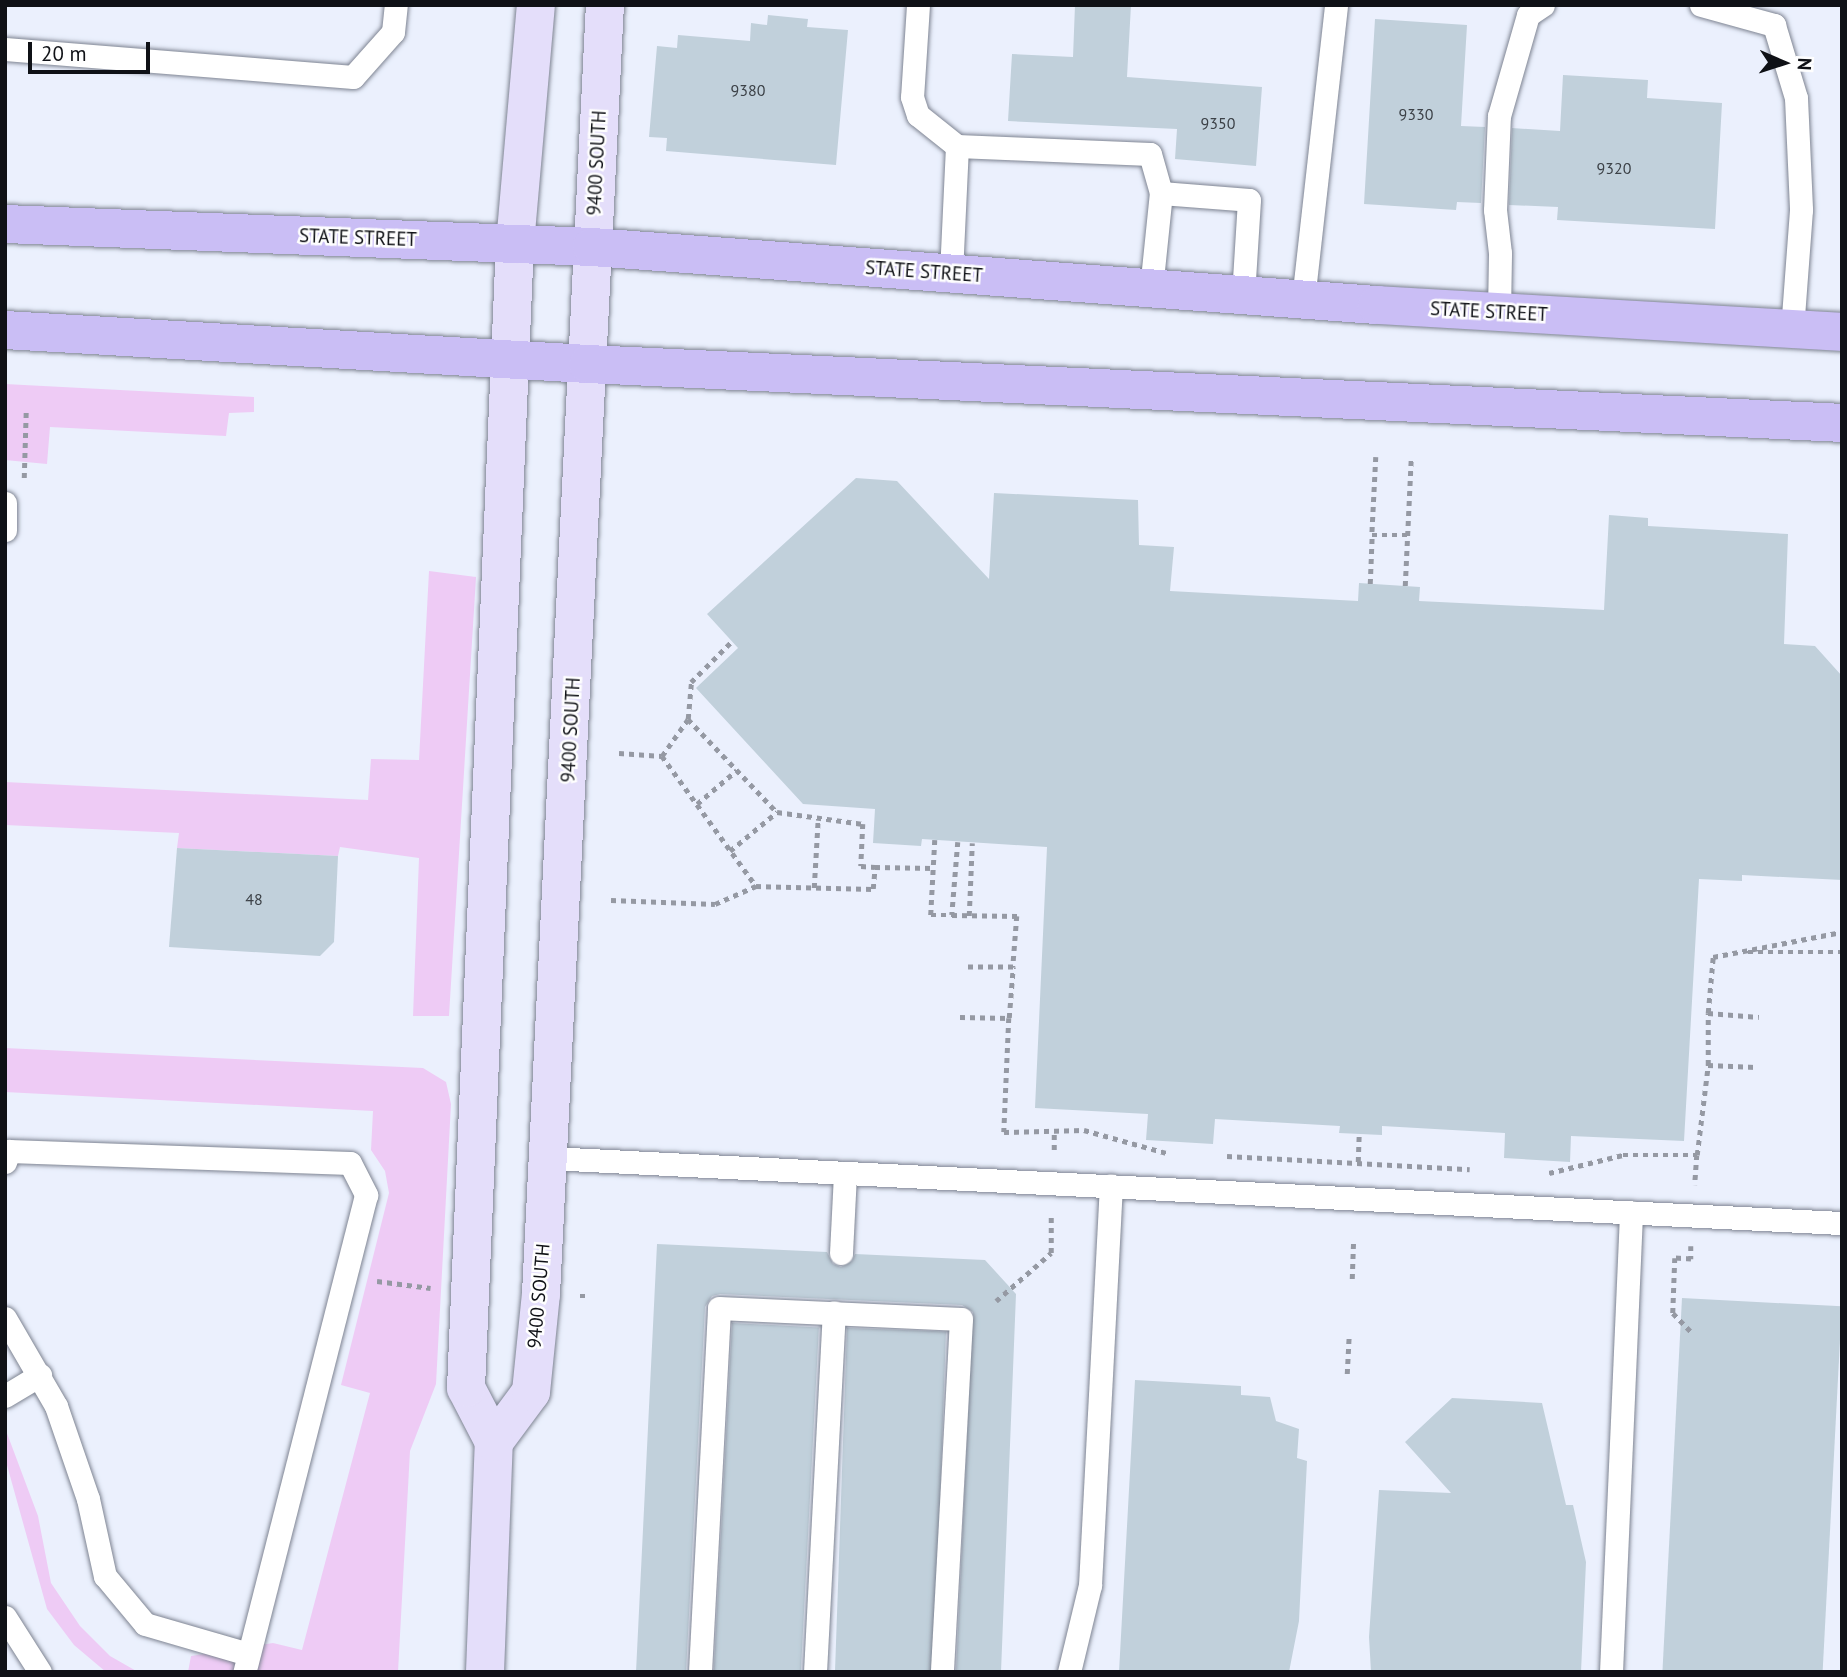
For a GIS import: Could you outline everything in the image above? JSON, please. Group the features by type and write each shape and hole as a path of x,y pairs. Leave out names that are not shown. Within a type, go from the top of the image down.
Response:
{"main road":[{"name":"STATE STREET","path":"5,225 592,247 1303,300 1842,332"},
{"path":"5,330 588,364 1842,423"}],"street":[{"path":"485,1672 494,1441 466,1388 513,358 515,244 536,5"},
{"name":"9400 SOUTH","path":"494,1441 531,1392 549,1158 605,5"}],"lane":[{"path":"5,48 353,77 393,32 396,5"},
{"path":"918,5 915,106 930,128 957,146 1150,154 1161,193 1151,289"},
{"path":"1303,300 1336,5"},
{"path":"1499,312 1500,253 1495,210 1499,116 1528,15 1543,5"},
{"path":"1701,5 1774,25 1796,98 1801,210 1791,329"},
{"path":"951,274 957,146"},
{"path":"1161,193 1249,200 1243,295"},
{"path":"5,503 5,530"},
{"path":"5,1162 9,1150 350,1163 366,1195 246,1663 145,1623 105,1576 88,1499 56,1406 5,1318"},
{"path":"549,1158 1842,1223"},
{"path":"841,1253 845,1173"},
{"path":"1069,1672 1090,1585 1111,1186"},
{"path":"1611,1672 1631,1212"},
{"path":"700,1672 719,1308 961,1319 942,1672"},
{"path":"815,1672 834,1313"},
{"path":"5,1396 40,1375"},
{"path":"5,1617 40,1672"}],"path":[{"path":"24,484 26,409"},
{"path":"1370,584 1376,457"},
{"path":"1405,586 1411,458"},
{"path":"1372,535 1407,536"},
{"path":"662,756 688,719 691,682 732,641"},
{"path":"688,719 777,813 863,824 861,866 933,868"},
{"path":"619,754 662,756"},
{"path":"662,756 756,886"},
{"path":"697,804 737,770"},
{"path":"730,851 777,813"},
{"path":"814,888 818,818"},
{"path":"934,840 931,915 1017,916 1004,1132 1084,1130 1181,1154"},
{"path":"952,915 958,842"},
{"path":"969,916 972,843"},
{"path":"611,900 715,904 756,886 873,889 876,867"},
{"path":"1694,1190 1708,1065 1708,1013 1713,957 1842,932"},
{"path":"1736,952 1842,952"},
{"path":"963,967 1013,967"},
{"path":"1708,1013 1759,1017"},
{"path":"960,1017 1009,1018"},
{"path":"1708,1065 1756,1067"},
{"path":"1054,1131 1054,1150"},
{"path":"1358,1162 1359,1134"},
{"path":"1534,1172 1564,1170 1623,1155 1697,1155"},
{"path":"1222,1156 1480,1169"},
{"path":"996,1301 1051,1253 1051,1211"},
{"path":"1352,1279 1353,1241"},
{"path":"1691,1245 1690,1259 1675,1258 1674,1313 1692,1333"},
{"path":"1347,1374 1349,1334"}],"shaded area":[{"path":"5,384 254,397 254,412 229,413 226,436 50,427 47,464 5,460"},
{"path":"429,571 476,577 449,1016 413,1016 419,858 340,847 338,856 177,848 179,833 5,825 5,782 368,800 371,759 419,760"},
{"path":"5,1048 423,1068 446,1082 451,1104 436,1384 410,1451 398,1672 188,1672 191,1656 273,1643 302,1650 370,1393 341,1385 389,1193 385,1171 371,1150 373,1111 5,1092"},
{"path":"5,1428 38,1516 51,1583 80,1626 110,1656 138,1672 106,1672 74,1645 47,1609 5,1458"}],"building":[{"path":"1075,5 1131,5 1127,77 1262,87 1256,166 1175,159 1177,129 1008,121 1012,54 1073,57"},
{"path":"768,15 808,19 807,27 848,30 836,165 666,151 667,138 649,137 657,46 677,48 678,35 750,41 751,23 767,25"},
{"path":"1375,19 1467,25 1461,126 1485,127 1481,203 1457,202 1456,210 1364,204"},
{"path":"1563,75 1648,80 1647,98 1722,103 1715,229 1557,220 1558,207 1509,205 1512,128 1560,131"},
{"path":"856,478 897,481 989,579 994,493 1138,500 1139,545 1174,547 1170,591 1358,601 1359,583 1420,587 1419,601 1604,610 1609,515 1648,518 1648,526 1788,534 1784,644 1815,646 1842,676 1842,880 1742,875 1742,881 1699,879 1684,1141 1571,1136 1570,1162 1504,1158 1505,1133 1382,1126 1382,1135 1339,1133 1340,1126 1215,1119 1213,1144 1146,1140 1148,1114 1035,1108 1047,847 922,839 921,846 873,843 875,809 803,804 696,688 738,648 707,614"},
{"path":"177,848 338,856 334,942 320,956 169,947"},
{"path":"657,1244 827,1252 833,1264 841,1267 852,1261 855,1254 985,1260 1016,1294 1001,1672 956,1672 973,1312 962,1305 720,1294 712,1296 705,1307 686,1672 636,1672"},
{"path":"1682,1298 1842,1306 1823,1672 1662,1672"},
{"path":"732,1323 819,1328 801,1672 714,1672"},
{"path":"847,1328 946,1331 934,1672 835,1672"},
{"path":"1135,1380 1241,1386 1241,1395 1270,1397 1276,1421 1299,1429 1297,1458 1307,1461 1299,1621 1289,1672 1119,1672"},
{"path":"1452,1398 1542,1403 1566,1505 1573,1505 1586,1562 1581,1672 1371,1672 1369,1637 1379,1490 1451,1493 1405,1442"}]}
